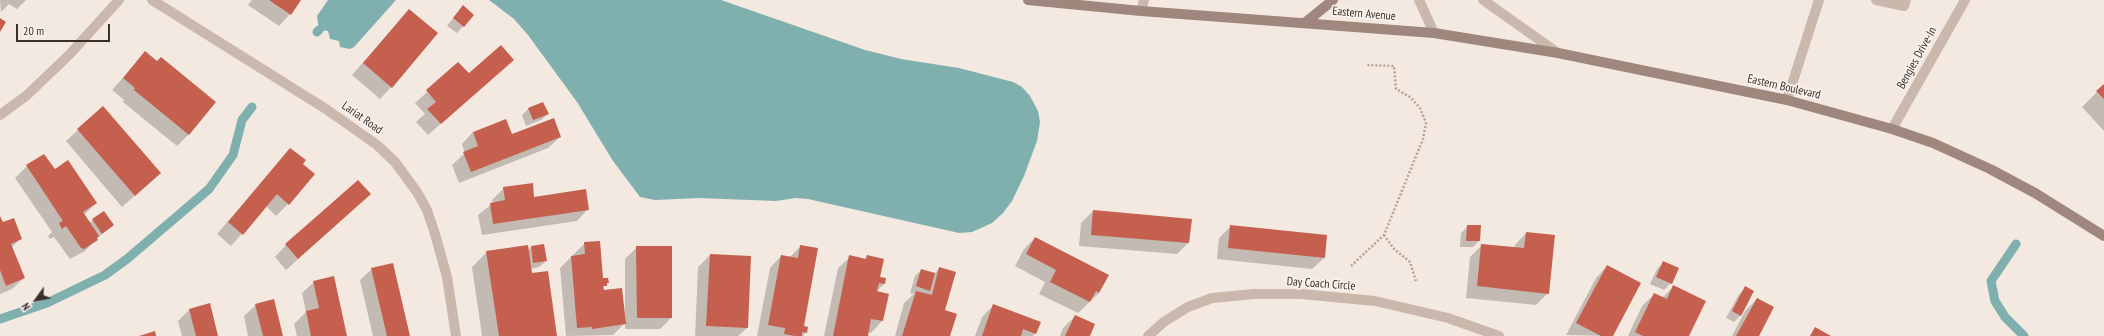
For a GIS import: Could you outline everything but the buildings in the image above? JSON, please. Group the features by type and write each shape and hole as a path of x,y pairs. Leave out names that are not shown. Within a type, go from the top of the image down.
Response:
{"main road":[{"name":"Eastern Avenue","path":"1028,0 1141,11 1306,22 1434,33"},
{"path":"1306,22 1332,0"},
{"name":"Eastern Boulevard","path":"1434,33 1558,53 1787,100 1892,129 1933,143 1990,169 2035,193 2104,236"}],"street":[{"path":"0,115 26,96 69,55 119,0"},
{"name":"Lariat Road","path":"152,0 326,109 377,145 395,162 420,198 435,234 447,277 456,336"},
{"path":"1141,11 1144,0"},
{"path":"1419,0 1434,33"},
{"path":"1483,0 1558,53"},
{"path":"1787,100 1819,0"},
{"path":"1876,0 1904,6 1906,0"},
{"name":"Bengies Drive-In","path":"1892,129 1965,0"},
{"name":"Day Coach Circle","path":"1148,336 1165,321 1188,307 1212,298 1270,294 1301,294 1375,301 1448,318 1498,336"}],"path":[{"path":"1351,266 1384,235 1423,139 1426,123 1420,108 1410,98 1396,89 1394,66 1367,65"},
{"path":"1384,235 1394,249 1410,262 1416,281"}],"water":[{"path":"328,0 396,0 354,47 350,49 340,47 339,41 330,39 328,31 319,30 317,16"},
{"path":"489,0 721,0 865,50 901,59 959,68 1013,82 1022,87 1030,96 1038,111 1040,122 1037,141 1024,176 1012,201 1003,213 992,223 972,232 959,233 808,199 796,198 776,201 699,198 655,200 640,197 613,161 577,102 528,35 514,19"}],"waterway":[{"path":"0,319 47,303 105,275 127,259 209,189 233,155 242,120 252,107"},
{"path":"2016,244 1991,281 1995,301 2005,317 2024,336"}]}
